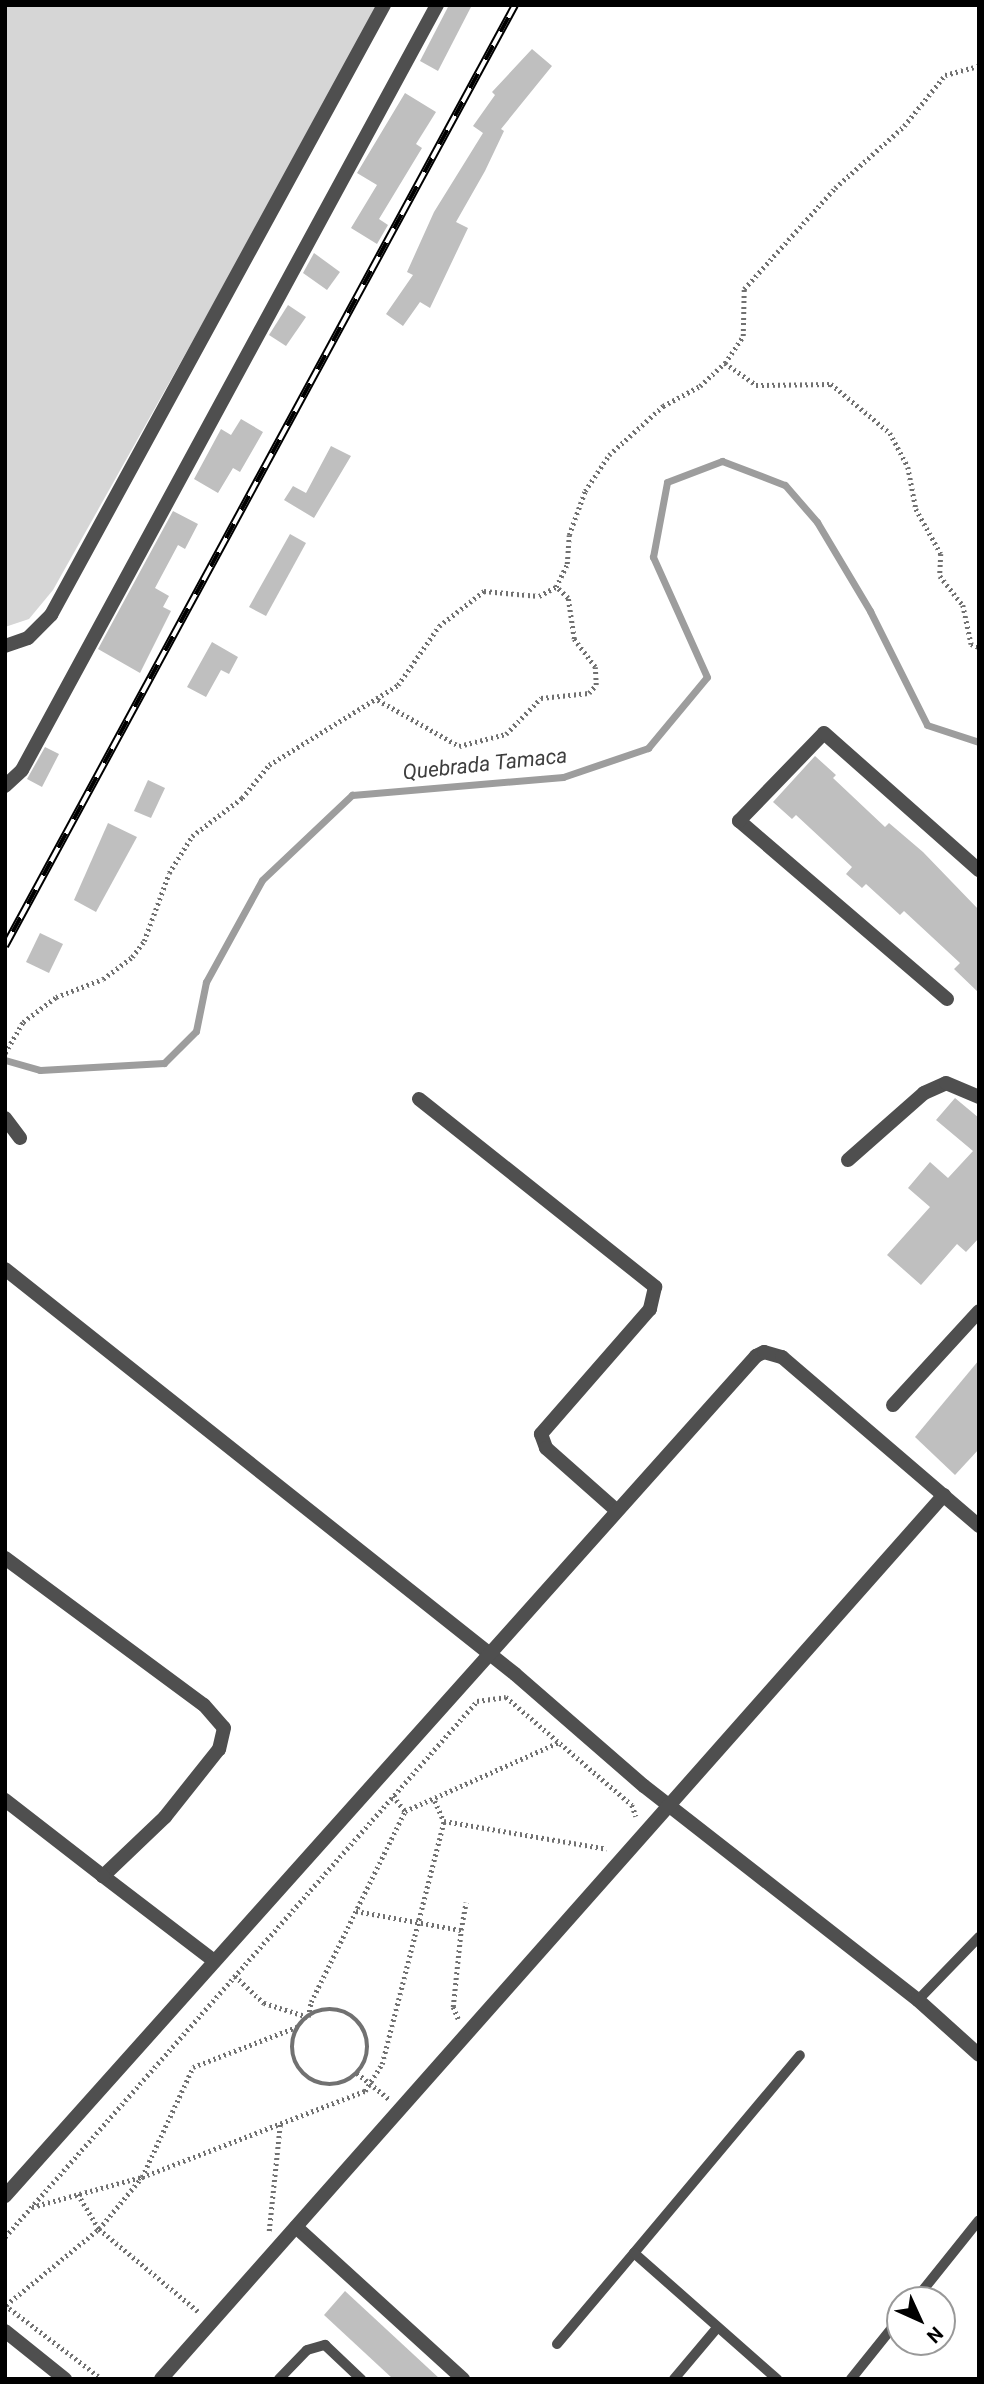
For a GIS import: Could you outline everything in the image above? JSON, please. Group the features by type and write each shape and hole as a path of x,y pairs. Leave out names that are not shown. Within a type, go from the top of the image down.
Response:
{"street":[{"path":"5,646 29,638 51,615 384,5"},
{"path":"5,786 22,770 437,5"},
{"path":"947,999 739,821 824,733 979,870"},
{"path":"848,1160 924,1093 946,1083 979,1097"},
{"path":"419,1099 655,1287 650,1309 541,1434 546,1448 615,1509"},
{"path":"5,1118 20,1138"},
{"path":"5,1269 488,1653 668,1805 918,2000 979,2054"},
{"path":"893,1405 979,1312"},
{"path":"5,2196 749,1361 764,1352 782,1357 979,1526"},
{"path":"161,2379 944,1495"},
{"path":"5,1558 204,1706 223,1728 219,1749 164,1817 103,1876"},
{"path":"5,1800 214,1961"},
{"path":"296,2227 463,2379"},
{"path":"5,2331 65,2379"}],"lane":[{"path":"918,2000 979,1937"},
{"path":"557,2344 800,2055"},
{"path":"926,2286 979,2220"},
{"path":"634,2253 777,2379"},
{"path":"674,2379 717,2328"},
{"path":"851,2379 886,2335"},
{"path":"279,2379 307,2350 325,2345 361,2379"}],"path":[{"path":"5,1053 23,1022 56,997 103,979 132,957 144,941 169,873 192,836 242,797 269,765 378,700 398,685 439,626 484,591 539,596 556,587 567,564 569,535 585,491 610,455 656,412 700,386 724,363 743,336 744,289 835,188 904,126 945,75 979,66"},
{"path":"724,363 756,385 831,384 890,433 908,467 916,509 941,554 940,576 963,605 971,644 979,647"},
{"path":"378,700 459,746 506,734 541,698 589,694 596,685 595,667 574,639 568,598 556,587"},
{"path":"5,2237 477,1701 489,1696 506,1697 632,1805 636,1816 620,1838 631,1849"},
{"path":"102,2379 5,2305 99,2229 142,2177 193,2067 299,2026 308,2017 405,1811 435,1801 559,1742"},
{"path":"393,1796 405,1811"},
{"path":"31,2207 142,2177 365,2091 382,2064 444,1821 435,1801"},
{"path":"444,1821 610,1850"},
{"path":"459,2021 453,2007 466,1902"},
{"path":"356,1911 417,1926 461,1930"},
{"path":"235,1976 264,2003 308,2017 333,2010 357,2020 368,2043 367,2056 357,2073 341,2084 327,2085 304,2075 293,2052 299,2026"},
{"path":"357,2073 390,2100"},
{"path":"268,2237 280,2124"},
{"path":"78,2194 99,2229 200,2314"}],"shaded area":[{"path":"5,5 381,5 53,590 29,619 5,627"}],"building":[{"path":"449,5 472,5 438,71 420,61"},
{"path":"532,49 552,66 501,129 504,131 485,171 456,222 468,228 430,308 420,302 403,326 386,314 413,275 407,272 434,212 483,133 473,126 495,95 492,92"},
{"path":"405,93 436,112 416,144 422,148 379,219 388,225 377,244 351,228 377,185 357,173"},
{"path":"314,253 340,272 327,290 303,273"},
{"path":"288,305 306,317 286,346 269,335"},
{"path":"241,419 263,432 240,472 233,468 218,493 194,479 221,429 231,435"},
{"path":"331,446 351,456 314,518 284,500 293,486 306,493"},
{"path":"173,511 198,524 185,549 178,545 155,588 169,596 163,607 171,611 140,673 98,649"},
{"path":"290,534 306,543 266,616 249,607"},
{"path":"212,642 238,657 229,674 221,670 206,697 187,687"},
{"path":"45,747 59,754 42,787 27,779"},
{"path":"815,756 836,775 833,778 885,827 889,823 923,852 979,910 979,993 954,969 960,963 904,911 900,915 866,884 862,888 846,874 852,867 796,815 792,819 773,802"},
{"path":"148,780 165,788 151,818 134,811"},
{"path":"108,823 137,837 96,912 74,900"},
{"path":"40,933 63,944 49,973 26,962"},
{"path":"955,1098 979,1118 979,1238 966,1252 957,1244 921,1285 887,1255 930,1207 908,1188 930,1162 948,1178 973,1151 936,1120"},
{"path":"979,1360 979,1449 955,1475 915,1437"},
{"path":"345,2291 440,2379 393,2379 324,2315"}],"waterway":[{"name":"Quebrada Tamaca","path":"5,1060 40,1070 164,1063 196,1031 206,982 262,880 352,795 563,777 648,748 707,677 653,557 667,482 722,461 785,485 817,522 870,611 927,725 979,742"}],"railway":[{"path":"5,946 515,5"}]}
